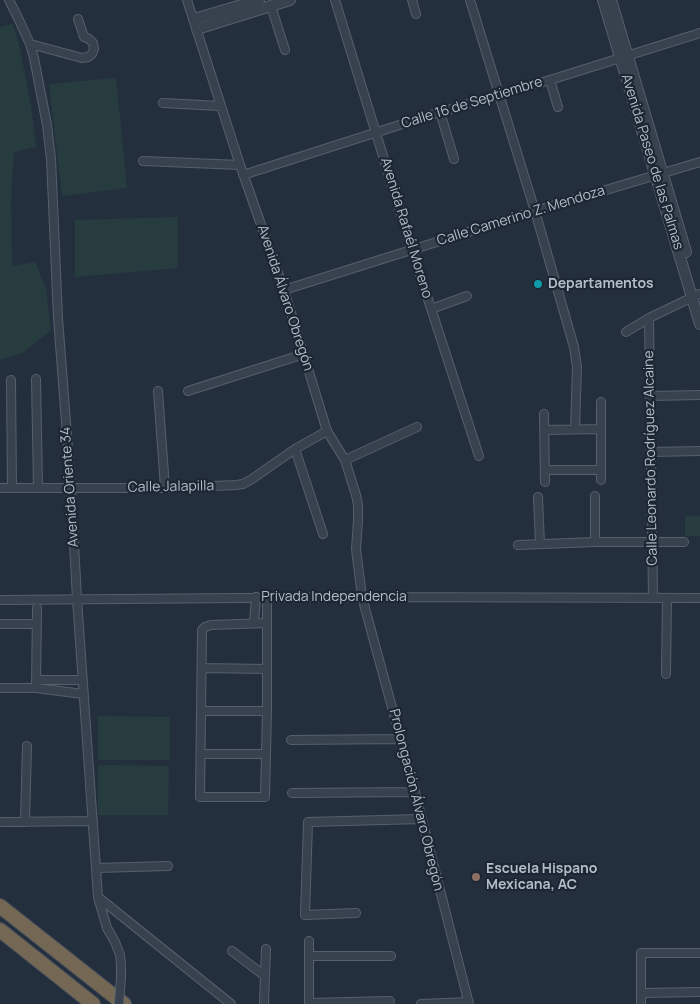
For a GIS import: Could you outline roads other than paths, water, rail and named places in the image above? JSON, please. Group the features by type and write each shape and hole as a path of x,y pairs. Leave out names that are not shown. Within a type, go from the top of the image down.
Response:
{"highway":[{"path":"0,906 124,1004"},
{"path":"0,930 93,1004"}],"street":[{"name":"Avenida Oriente 34","path":"9,0 30,44 48,125 58,318 98,897 107,928 120,955 119,1004"},
{"name":"Avenida Álvaro Obregón","path":"187,0 243,175 284,290 327,431 345,460 356,495 358,505 356,549 362,597"},
{"path":"195,24 259,0"},
{"path":"195,24 290,0"},
{"name":"Avenida Rafaél Moreno","path":"335,0 412,250 479,456"},
{"path":"412,0 416,14"},
{"path":"470,0 535,211 575,356 577,367 575,429"},
{"name":"Avenida Paseo de las Palmas","path":"603,0 624,56"},
{"name":"Avenida Paseo de las Palmas","path":"611,0 624,56 697,297 700,324"},
{"path":"271,6 285,50"},
{"path":"30,44 82,58 88,57 94,49 93,43 84,37 78,19"},
{"name":"Calle 16 de Septiembre","path":"243,175 440,112 700,34"},
{"path":"550,80 558,107"},
{"path":"163,103 220,106"},
{"path":"440,112 454,160"},
{"path":"143,161 240,165"},
{"name":"Calle Camerino Z. Mendoza","path":"284,290 535,211 700,162"},
{"path":"431,309 466,296"},
{"path":"626,332 649,318 697,297"},
{"name":"Calle Leonardo Rodríguez Alcaine","path":"649,318 653,598"},
{"path":"188,391 304,354"},
{"path":"11,380 12,488"},
{"path":"36,380 38,487"},
{"path":"158,391 165,488"},
{"path":"650,396 700,395"},
{"path":"601,402 601,480"},
{"path":"544,414 545,482"},
{"path":"345,460 417,427"},
{"path":"544,430 601,429"},
{"name":"Calle Jalapilla","path":"0,488 165,488 243,484 295,449 327,431"},
{"path":"295,449 323,534"},
{"path":"651,452 700,451"},
{"path":"545,470 601,470"},
{"path":"595,496 595,542"},
{"path":"538,497 540,544"},
{"path":"518,545 595,542 684,542"},
{"path":"254,623 256,597"},
{"name":"Privada Independencia","path":"1,600 256,597 700,598"},
{"path":"267,597 267,623 267,711 265,796 200,797 202,630 211,625 267,623"},
{"name":"Prolongación Álvaro Obregón","path":"362,597 415,792 468,1003"},
{"path":"666,674 667,598"},
{"path":"36,684 37,608"},
{"path":"0,624 37,624"},
{"path":"202,668 267,669"},
{"path":"0,688 82,680"},
{"path":"36,684 83,694"},
{"path":"202,711 267,711"},
{"path":"291,740 401,740"},
{"path":"25,822 27,746"},
{"path":"201,754 266,754"},
{"path":"292,793 415,792"},
{"path":"356,913 305,914 308,822 421,819"},
{"path":"2,822 93,821"},
{"path":"96,868 168,866"},
{"path":"98,897 231,1004"},
{"path":"309,941 309,1004 390,1002"},
{"path":"264,1004 266,949"},
{"path":"232,951 265,976"},
{"path":"641,1004 641,953 700,953"},
{"path":"309,956 391,956"},
{"path":"641,993 700,992"},
{"path":"421,1004 468,1003"}],"place":[{"name":"Departamentos","path":"538,284"},
{"name":"Escuela Hispano Mexicana, AC","path":"476,877"}]}
